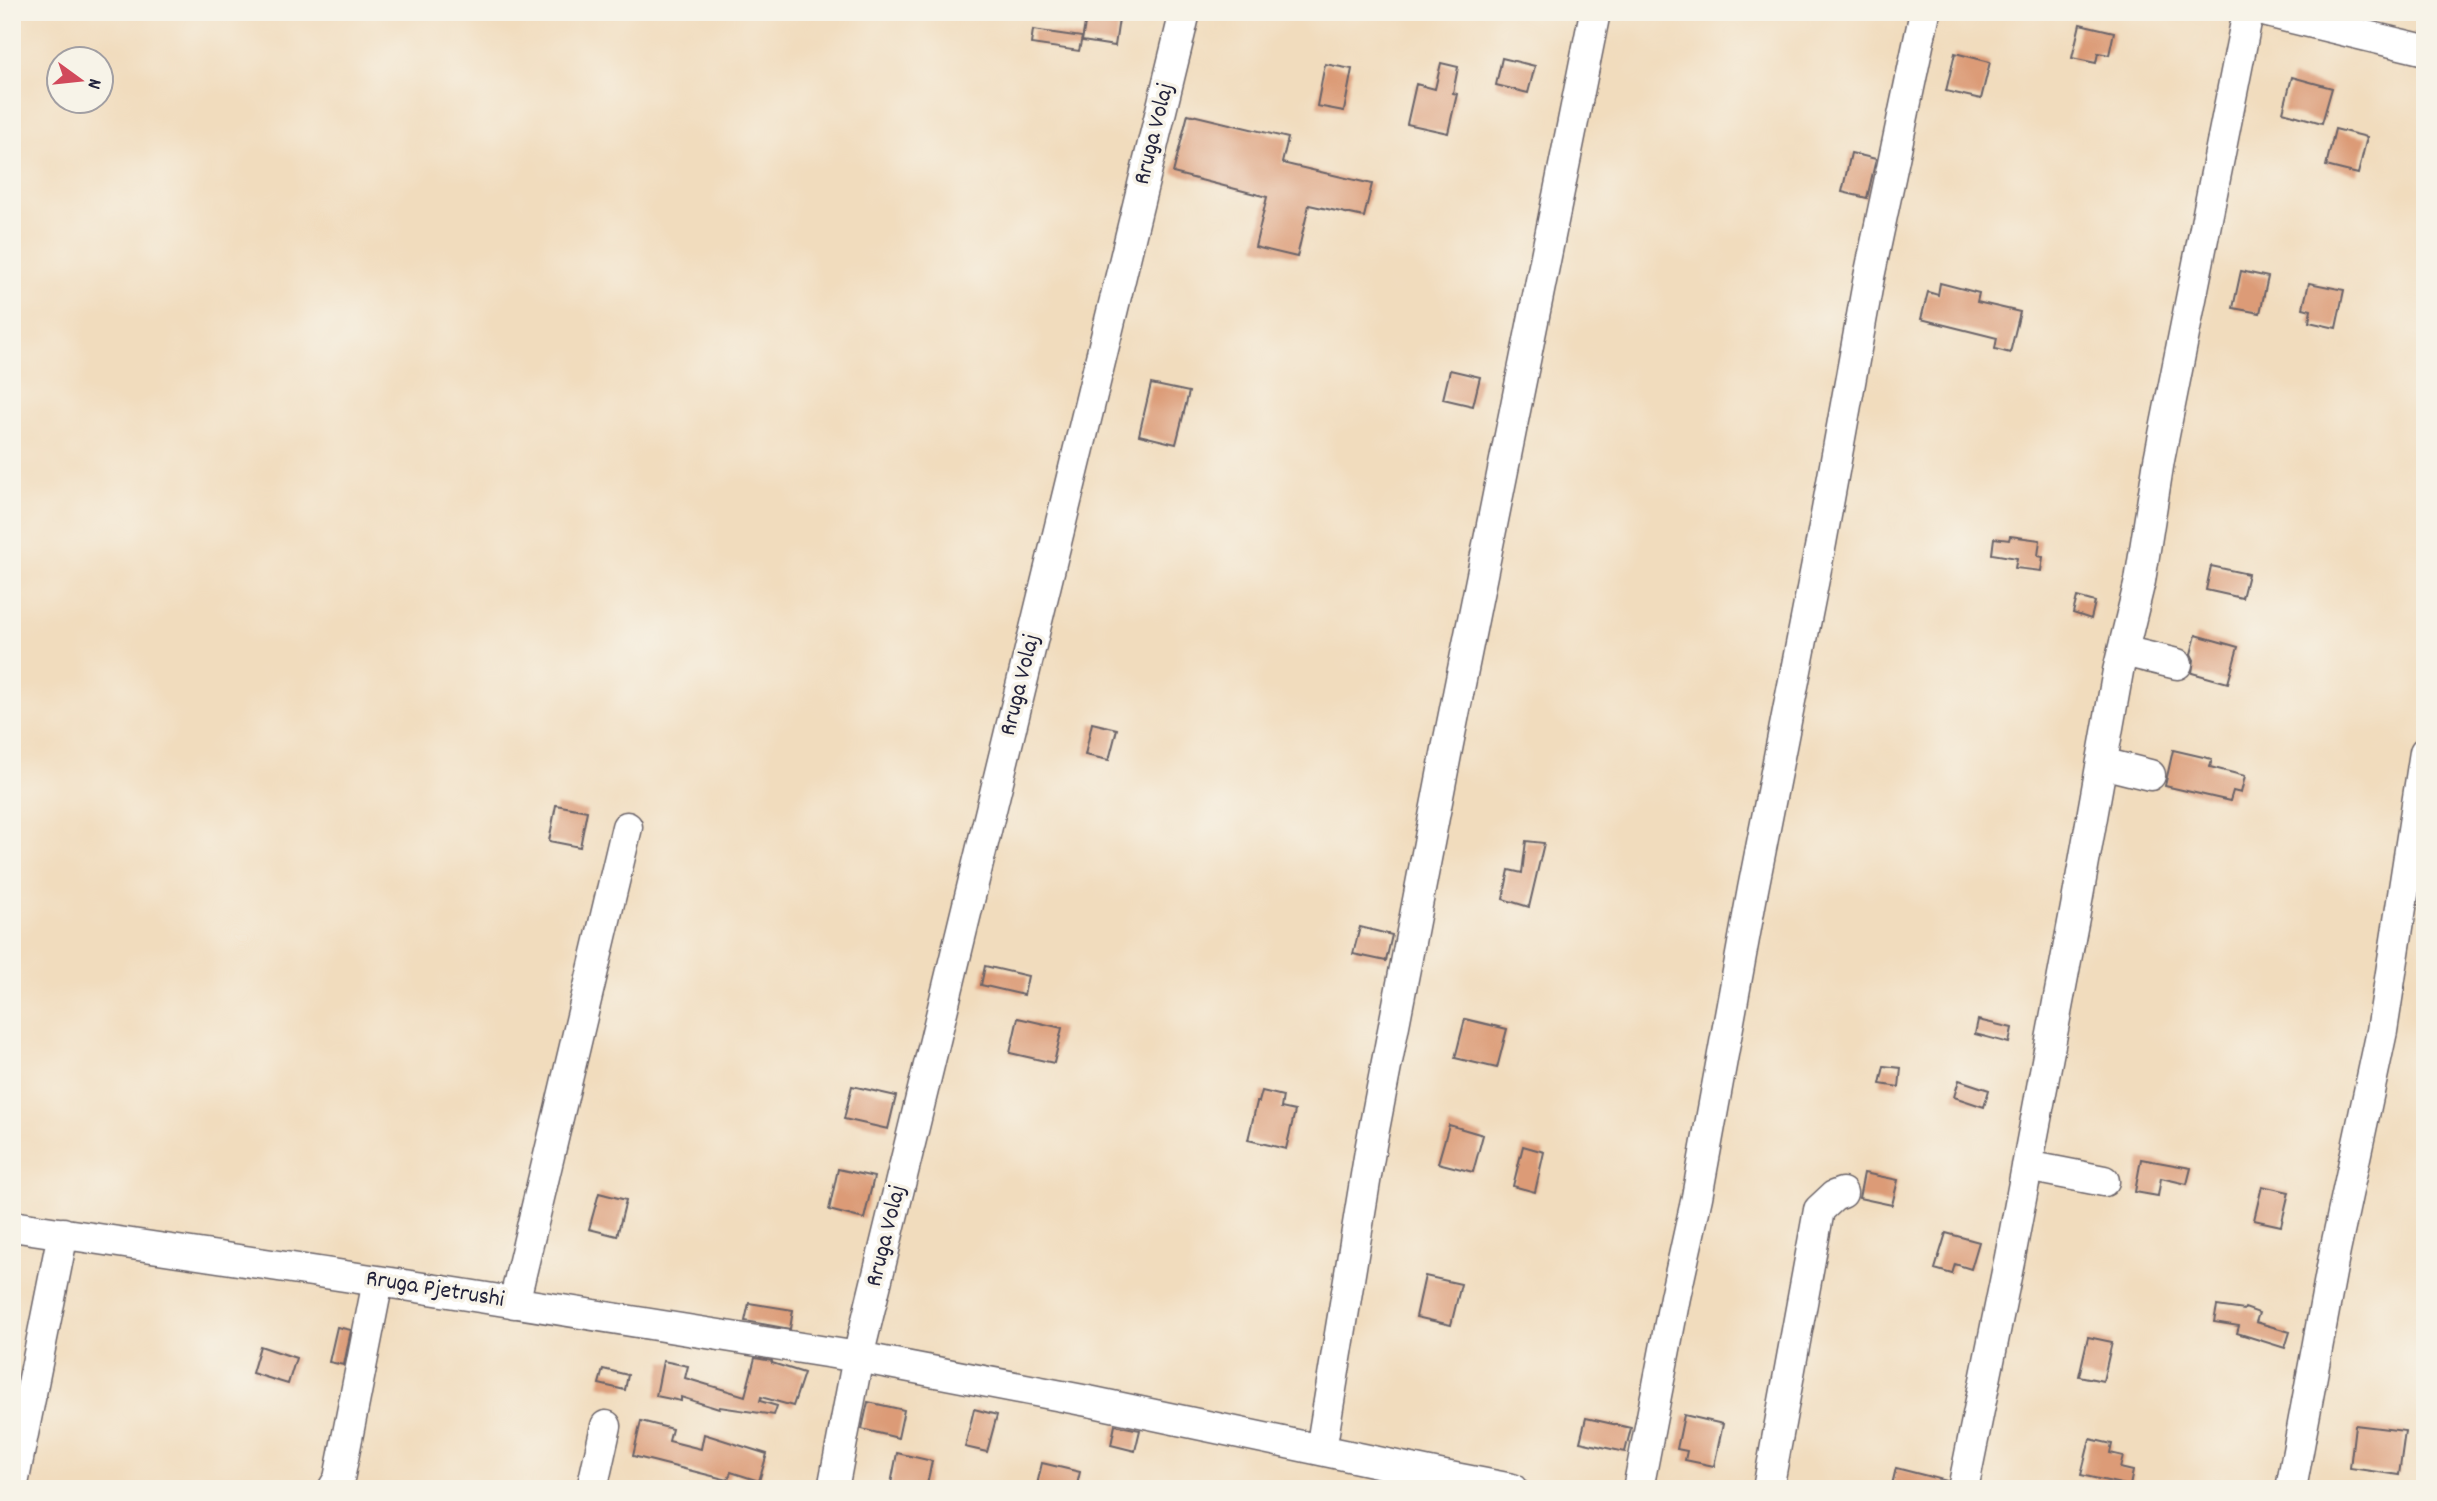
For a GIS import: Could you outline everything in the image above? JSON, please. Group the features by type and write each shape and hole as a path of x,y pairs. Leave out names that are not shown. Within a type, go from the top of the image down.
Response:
{"street":[{"name":"Rruga Volaj","path":"833,1489 858,1357 1185,12"},
{"path":"1321,1450 1373,1131 1595,12"},
{"path":"1638,1489 1698,1197 1868,277 1925,12"},
{"path":"1963,1489 2027,1166 2123,651 2140,581 2159,460 2248,12"},
{"path":"2267,12 2425,50"},
{"path":"2123,651 2177,664"},
{"path":"2291,1489 2335,1251 2382,1031 2425,752"},
{"path":"2102,763 2150,775"},
{"path":"514,1303 627,827"},
{"path":"2027,1166 2104,1181"},
{"path":"1768,1489 1819,1210 1834,1196 1842,1193"},
{"name":"Rruga Pjetrushi","path":"12,1226 378,1280 858,1357 1093,1402 1321,1450 1437,1482 1512,1489"},
{"path":"12,1489 63,1233"},
{"path":"333,1489 339,1479 378,1280"},
{"path":"592,1489 606,1426"}],"building":[{"path":"1087,12 1120,12 1115,46 1082,41"},
{"path":"2080,24 2114,32 2109,55 2098,53 2096,63 2072,58"},
{"path":"1033,30 1082,37 1079,51 1031,44"},
{"path":"1955,53 1990,62 1981,99 1946,91"},
{"path":"1502,58 1535,66 1528,93 1496,85"},
{"path":"1441,63 1458,67 1453,93 1457,94 1448,133 1407,124 1416,84 1435,89"},
{"path":"1325,64 1352,69 1344,111 1317,106"},
{"path":"2292,77 2332,88 2322,123 2283,112"},
{"path":"1188,114 1288,138 1282,163 1372,184 1364,217 1309,205 1297,257 1255,247 1267,197 1173,173"},
{"path":"2335,129 2367,137 2358,174 2326,166"},
{"path":"1851,153 1876,159 1867,198 1842,192"},
{"path":"2241,271 2268,277 2260,313 2233,308"},
{"path":"1940,283 1979,293 1977,302 2020,312 2010,353 1995,349 1997,338 1921,319 1928,292 1938,295"},
{"path":"2309,283 2344,290 2336,328 2309,322 2311,310 2303,308"},
{"path":"1450,370 1480,377 1473,406 1443,399"},
{"path":"1151,384 1189,392 1176,444 1139,435"},
{"path":"2010,536 2040,540 2038,556 2043,557 2041,571 2015,568 2017,558 1992,554 1994,538 2009,540"},
{"path":"2211,566 2248,574 2242,598 2206,590"},
{"path":"2077,597 2095,602 2091,619 2073,613"},
{"path":"2196,635 2238,647 2228,683 2192,673 2194,660 2191,654"},
{"path":"1092,723 1117,729 1109,760 1085,755"},
{"path":"2173,750 2212,759 2210,767 2245,776 2241,793 2233,791 2230,801 2165,786"},
{"path":"556,805 587,811 580,847 549,841"},
{"path":"1526,841 1544,843 1529,907 1503,899 1509,870 1522,873"},
{"path":"1360,927 1392,935 1386,961 1353,954"},
{"path":"985,966 1028,976 1024,995 981,985"},
{"path":"1018,1018 1062,1028 1054,1063 1010,1053"},
{"path":"1465,1019 1507,1029 1497,1068 1455,1058"},
{"path":"1978,1020 2012,1028 2009,1043 1975,1034"},
{"path":"1884,1066 1901,1068 1899,1087 1880,1084"},
{"path":"1959,1080 1989,1090 1984,1107 1954,1097"},
{"path":"852,1086 896,1096 888,1129 844,1119"},
{"path":"1262,1091 1283,1096 1281,1108 1295,1111 1286,1149 1248,1140"},
{"path":"1449,1125 1483,1135 1473,1172 1438,1163"},
{"path":"1523,1146 1544,1152 1535,1192 1513,1186"},
{"path":"2141,1159 2191,1168 2187,1184 2161,1178 2158,1196 2135,1192"},
{"path":"838,1169 874,1177 864,1219 829,1210"},
{"path":"1864,1173 1898,1180 1892,1205 1859,1198"},
{"path":"2262,1186 2289,1192 2281,1226 2254,1220"},
{"path":"599,1193 626,1200 617,1236 589,1229"},
{"path":"1946,1233 1979,1242 1971,1269 1955,1264 1952,1274 1935,1269"},
{"path":"1425,1276 1461,1284 1451,1325 1416,1317"},
{"path":"749,1303 793,1310 790,1329 745,1321"},
{"path":"2217,1306 2245,1308 2259,1313 2256,1322 2290,1332 2285,1348 2237,1333 2239,1326 2214,1322"},
{"path":"337,1327 351,1330 344,1365 329,1362"},
{"path":"2088,1337 2112,1342 2103,1381 2079,1376"},
{"path":"260,1346 296,1358 288,1384 252,1373"},
{"path":"755,1358 772,1361 804,1373 793,1406 761,1397 760,1401 777,1406 774,1415 719,1409 681,1397 681,1401 656,1396 663,1361 688,1366 685,1378 745,1396"},
{"path":"603,1369 628,1375 625,1390 599,1384"},
{"path":"868,1402 904,1410 898,1438 862,1429"},
{"path":"974,1409 997,1415 987,1452 965,1447"},
{"path":"1684,1415 1723,1424 1714,1466 1685,1460 1687,1451 1677,1449"},
{"path":"1586,1418 1631,1428 1625,1452 1580,1442"},
{"path":"641,1421 672,1429 669,1441 701,1449 704,1434 767,1454 759,1481 731,1472 728,1480 633,1456"},
{"path":"1115,1425 1140,1430 1135,1451 1111,1445"},
{"path":"2355,1425 2405,1431 2399,1475 2350,1468"},
{"path":"2090,1439 2112,1444 2110,1453 2123,1456 2120,1468 2133,1471 2130,1486 2081,1475"},
{"path":"897,1453 932,1461 926,1489 890,1489"},
{"path":"1042,1463 1080,1472 1076,1489 1036,1489"},
{"path":"1896,1468 1947,1481 1946,1489 1891,1489"}]}
